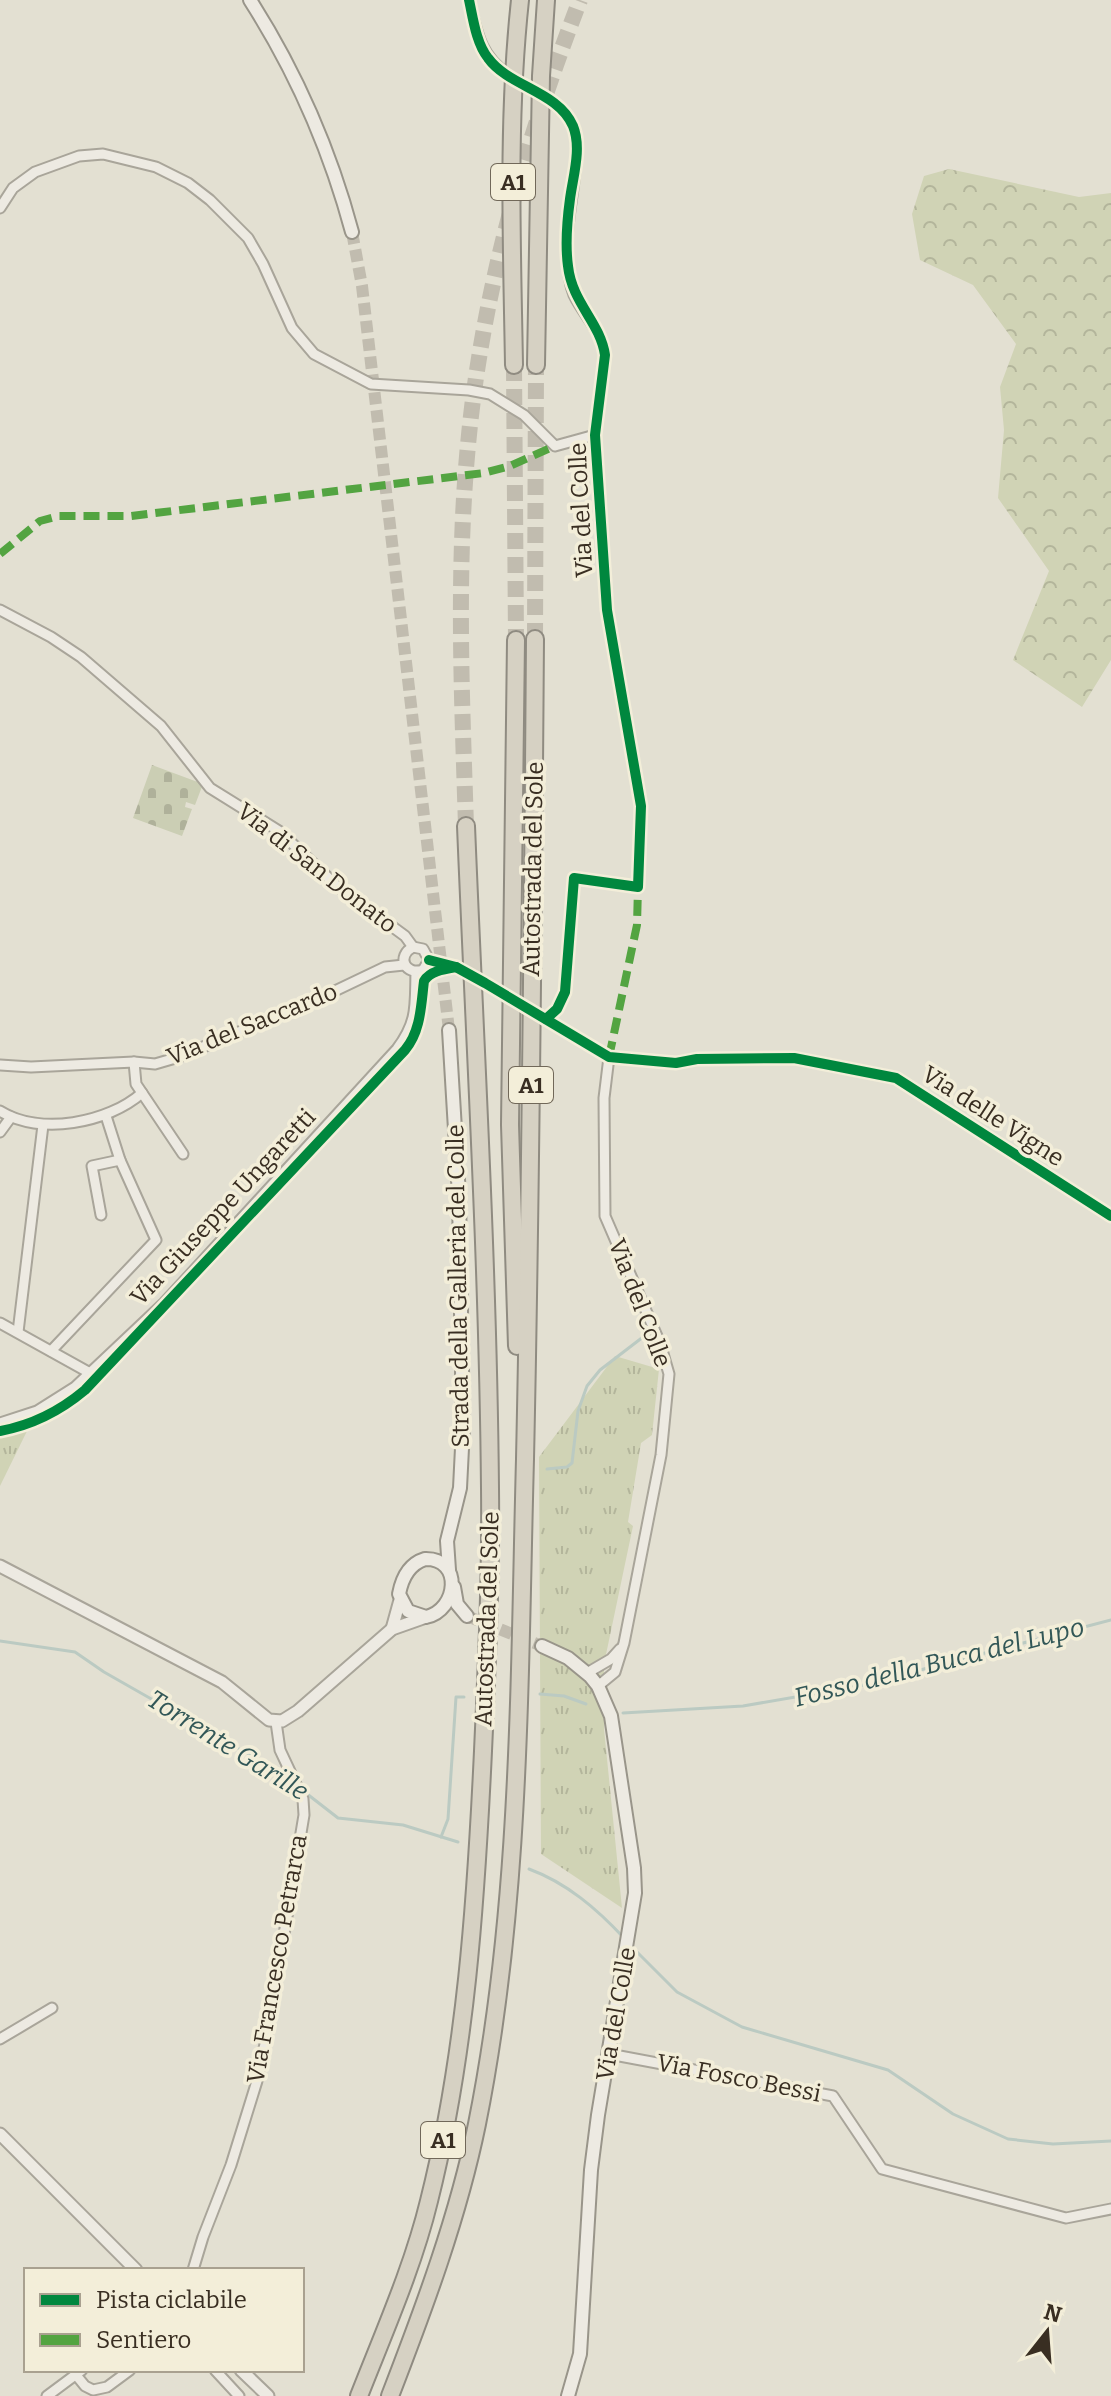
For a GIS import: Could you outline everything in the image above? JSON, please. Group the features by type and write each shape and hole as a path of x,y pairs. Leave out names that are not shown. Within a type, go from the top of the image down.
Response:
{"highway":[{"name":"A1","path":"514,365 513,117 520,0"},
{"name":"A1","path":"536,365 541,76 546,0"},
{"name":"Autostrada del Sole","path":"390,2396 419,2322 477,2126 502,1968 511,1885 529,1275 535,639"},
{"name":"Autostrada del Sole","path":"516,640 510,1125 523,1532"},
{"name":"Autostrada del Sole","path":"359,2396 428,2206 449,2114 462,2024 476,1872 489,1615 490,1490 466,826"}],"main road":[{"path":"250,0 288,66 310,113 339,182 352,232"},
{"name":"Strada della Galleria del Colle","path":"449,1030 459,1196 463,1428 460,1488 447,1541 449,1570"},
{"path":"425,1559 439,1561 449,1570 457,1604 467,1616 413,1615 400,1600 400,1586 407,1571 447,1541"},
{"path":"432,1615 447,1602 453,1585"},
{"path":"542,1646 568,1658 598,1686"},
{"name":"Via del Colle","path":"568,2396 580,2354 591,2170 632,1916 634,1868 611,1716 598,1686"}],"street":[{"path":"469,0 487,58 510,76"},
{"name":"Via del Colle","path":"549,101 559,107 574,128 576,161 567,225 568,267 574,294 604,344 595,435 607,610 641,806 638,887 574,878 565,992 557,1009 543,1018 609,1057 604,1098 605,1216 663,1351 669,1374 661,1455 624,1643 615,1672 598,1686"},
{"path":"0,208 13,188 35,172 79,156 103,154 156,167 188,183 230,218 248,238 263,264 292,328 314,354 339,370 371,384 490,394 524,415 555,446 595,435"},
{"name":"Via di San Donato","path":"0,610 81,657 161,726 210,788 279,831 337,886 405,936 413,947"},
{"path":"429,960 423,970 416,972 404,965 404,954 413,947 423,949 429,960 456,967"},
{"name":"Via del Saccardo","path":"0,1065 155,1064 318,999 385,967 404,965"},
{"name":"Via Giuseppe Ungaretti","path":"0,1423 45,1408 75,1387 164,1303 397,1049 415,1018 416,972"},
{"path":"485,983 501,992"},
{"name":"Via delle Vigne","path":"609,1057 676,1063 697,1059 794,1058 896,1078 1111,1216"},
{"path":"134,1062 136,1084 183,1154"},
{"path":"0,1111 43,1125 106,1116 142,1093"},
{"path":"51,1351 156,1240 120,1160 106,1116"},
{"path":"0,1132 11,1117"},
{"path":"18,1332 43,1125"},
{"path":"101,1215 92,1166 120,1160"},
{"path":"0,1323 90,1373"},
{"path":"0,1566 222,1682 263,1716 276,1722 298,1711 392,1629 432,1615"},
{"path":"392,1629 400,1600"},
{"path":"587,1673 611,1659 624,1643"},
{"name":"Via Francesco Petrarca","path":"194,2268 257,2081 304,1815 303,1799 293,1772 280,1750 276,1722"},
{"path":"0,2039 52,2008"},
{"name":"Via Fosco Bessi","path":"609,2054 833,2096 882,2169 1066,2218 1111,2209"},
{"path":"0,2134 134,2267"},
{"path":"47,2396 79,2372 85,2386 93,2390 107,2387 127,2372"},
{"path":"217,2372 239,2396"},
{"path":"243,2372 268,2396"}],"green space":[{"path":"949,169 1079,197 1111,193 1111,660 1082,707 1013,660 1049,571 998,498 1004,430 1000,387 1016,344 973,285 920,260 912,214 924,176"},
{"path":"152,765 203,784 195,805 186,802 185,807 192,809 182,836 133,818"},
{"path":"615,1356 659,1369 652,1435 641,1443 628,1522 633,1526 604,1664 604,1729 622,1908 541,1854 539,1457"},
{"path":"29,1427 0,1486 0,1433"}],"waterway":[{"path":"547,1469 567,1467 572,1463 578,1411 587,1386 600,1370 643,1337"},
{"name":"Fosso della Buca del Lupo","path":"623,1713 743,1706 859,1686 1111,1620"},
{"name":"Torrente Garille","path":"0,1641 75,1652 290,1781"},
{"name":"Fosso della Buca del Lupo","path":"540,1694 564,1696 586,1704"},
{"name":"Fosso della Buca del Lupo","path":"441,1837 448,1819 456,1697 464,1697"},
{"name":"Torrente Garille","path":"302,1790 338,1818 403,1825 458,1842"},
{"name":"Torrente Garille","path":"529,1869 581,1898 624,1938"},
{"name":"Torrente Garille","path":"632,1947 677,1992 742,2027 888,2070 953,2114 1008,2139 1053,2144 1111,2141"}],"tunnel":[{"path":"466,826 461,588 464,493 475,388 495,274 509,218 541,108 580,0"},
{"path":"512,78 541,95"},
{"path":"352,232 362,286 449,1030"},
{"path":"514,365 516,640"},
{"path":"535,639 536,365"},
{"path":"467,1616 542,1646"}],"marked path":[{"path":"0,554 40,521 59,516 131,516 484,473 510,466 555,446"},
{"path":"609,1057 637,925 638,887"}],"cycle path":[{"path":"469,0 478,38 488,58 508,76 556,105 566,114 576,135 567,258 575,291 598,332 605,355 595,435 607,610 641,806 638,887 574,878 565,992 557,1009 546,1019"},
{"path":"429,960 456,967 609,1057 676,1063 697,1059 794,1058 896,1078 1111,1216"},
{"path":"0,1431 46,1416 85,1390 405,1050 417,1026 424,981 434,973 456,967"}]}
